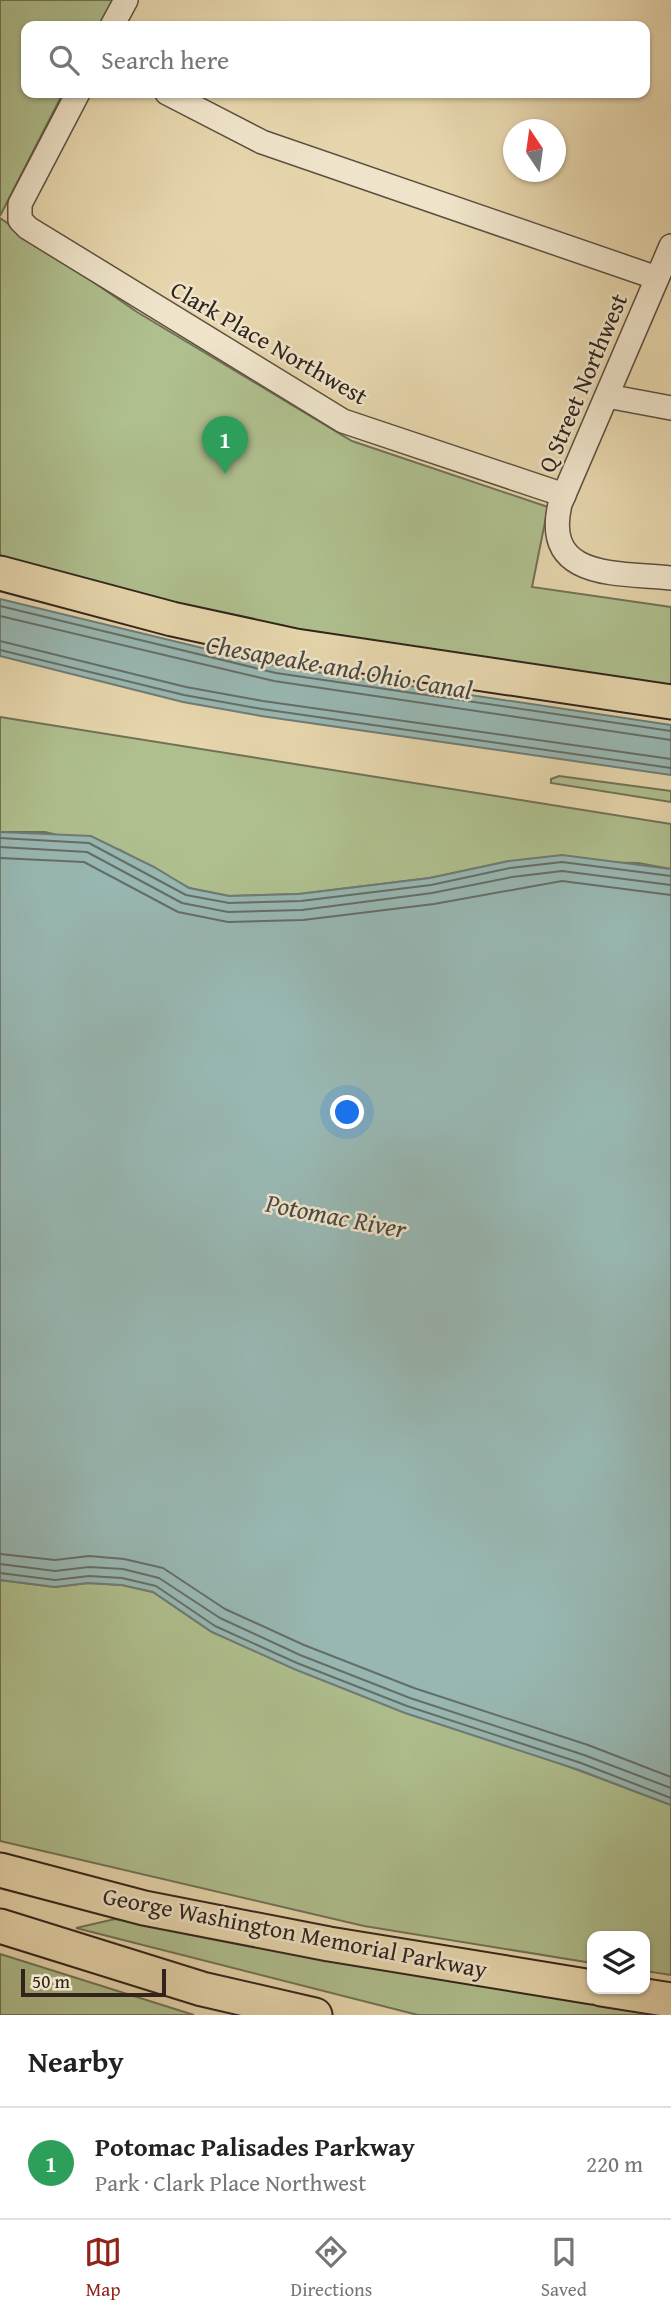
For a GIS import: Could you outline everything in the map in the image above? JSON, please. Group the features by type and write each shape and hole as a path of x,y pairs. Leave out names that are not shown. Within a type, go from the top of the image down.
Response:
{"highway":[{"path":"0,573 136,611 272,641 671,702"},
{"name":"George Washington Memorial Parkway","path":"0,1870 144,1908 329,1944 587,1986"},
{"path":"0,1926 202,1989 315,2015"},
{"path":"633,1994 671,2000"}],"street":[{"path":"115,21 126,0"},
{"name":"Clark Place Northwest","path":"75,98 20,204 20,220 28,228 332,415 368,430 564,495"},
{"path":"177,98 262,142 657,278"},
{"name":"Q Street Northwest","path":"671,246 564,495 558,515 560,545 567,557 579,565 671,578"},
{"path":"607,396 671,408"}],"green space":[{"path":"0,0 113,0 102,21 21,21 21,98 60,98 0,216"},
{"path":"0,218 137,312 352,441 548,507 532,587 671,607 671,691 319,640 0,560"},
{"path":"0,717 671,824 671,869 638,863 509,861 430,878 299,894 229,896 189,888 120,850 45,832 0,832"},
{"path":"559,776 671,791 671,802 551,783 551,779"},
{"path":"0,1580 55,1587 88,1583 122,1585 153,1592 212,1632 671,1805 671,1975 650,1972 650,1931 587,1931 587,1962 364,1926 0,1841"},
{"path":"115,1919 654,2015 418,2015 76,1928"},
{"path":"0,1954 194,2015 0,2015"}],"water":[{"path":"0,599 277,666 671,725 671,775 261,716 183,702 0,656"},
{"name":"Potomac River","path":"0,832 91,836 154,867 189,888 229,896 299,894 430,878 509,861 562,855 671,869 671,1805 579,1770 405,1713 294,1669 212,1632 153,1592 122,1585 88,1583 55,1587 0,1580"}],"place":[{"name":"Potomac Palisades Parkway","path":"225,474"}],"water label":[{"name":"Chesapeake and Ohio Canal","path":"339,667"}]}
